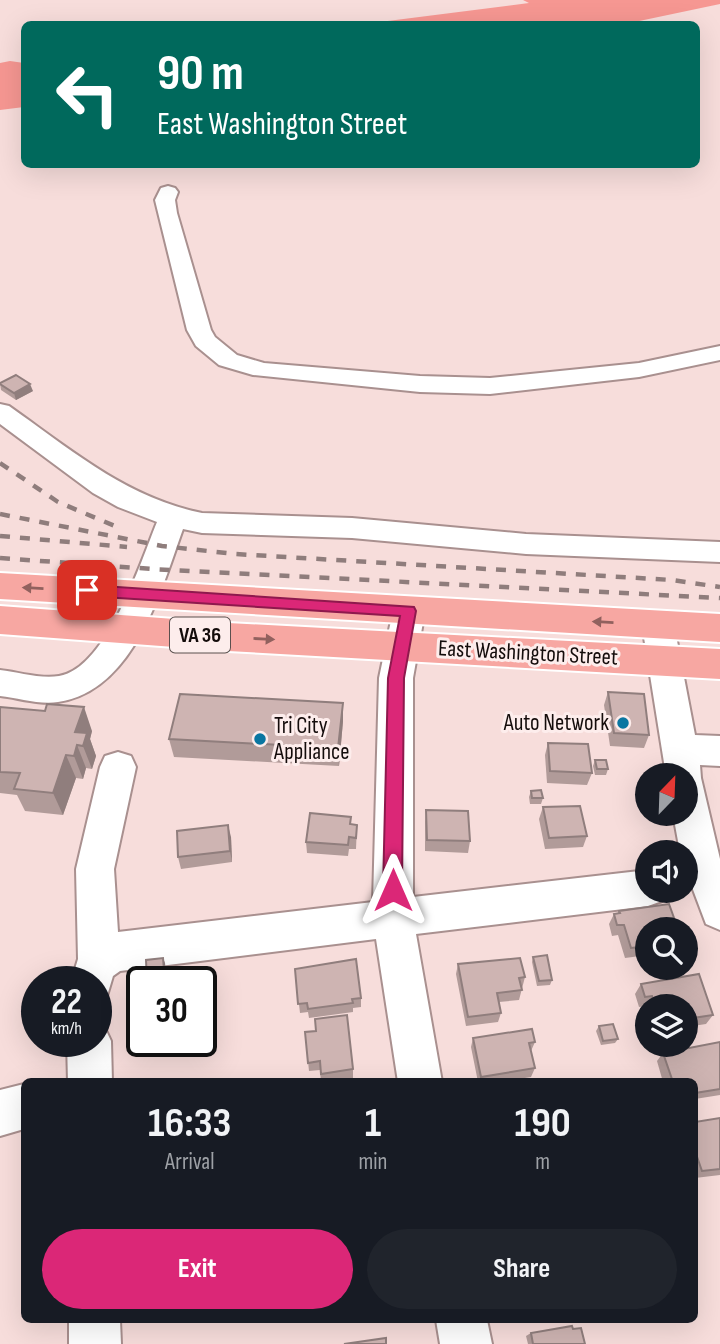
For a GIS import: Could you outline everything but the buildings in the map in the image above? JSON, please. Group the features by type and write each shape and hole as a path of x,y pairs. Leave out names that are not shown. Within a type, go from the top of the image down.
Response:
{"highway":[{"name":"East Washington Street","path":"0,586 142,593 405,629"},
{"name":"East Washington Street","path":"0,620 127,630 405,629 661,643 720,664"},
{"name":"East Washington Street","path":"661,643 720,628"}],"street":[{"path":"168,192 167,213 199,330 215,352 240,365 286,374 419,384 490,386 629,372 720,353"},
{"path":"0,412 103,486 128,500 173,517 236,526 352,528 526,544 720,552"},
{"path":"0,683 59,689 87,681 104,664 127,630 173,517"},
{"path":"405,629 396,678 393,918 419,1078"},
{"path":"661,643 682,763"},
{"path":"697,763 720,751"},
{"path":"95,966 95,869 118,766"},
{"path":"694,826 708,888"},
{"path":"100,966 113,952 635,890"},
{"path":"89,1057 90,1078"},
{"path":"0,1113 21,1108"},
{"path":"95,1323 95,1344"},
{"path":"462,1323 466,1344"}],"shaded area":[{"path":"523,0 720,0 720,4 639,21 388,21 529,3"},
{"path":"0,63 21,63 21,107 0,110"}],"railway":[{"path":"0,463 58,502 122,529"},
{"path":"0,514 162,546 235,554 672,580 720,587"},
{"path":"0,536 127,547"},
{"path":"0,558 152,569 720,598"}],"place":[{"name":"Auto Network","path":"623,723"},
{"name":"Tri City Appliance","path":"260,739"}],"route":[{"path":"87,590 409,611 396,678 393,890"}]}
